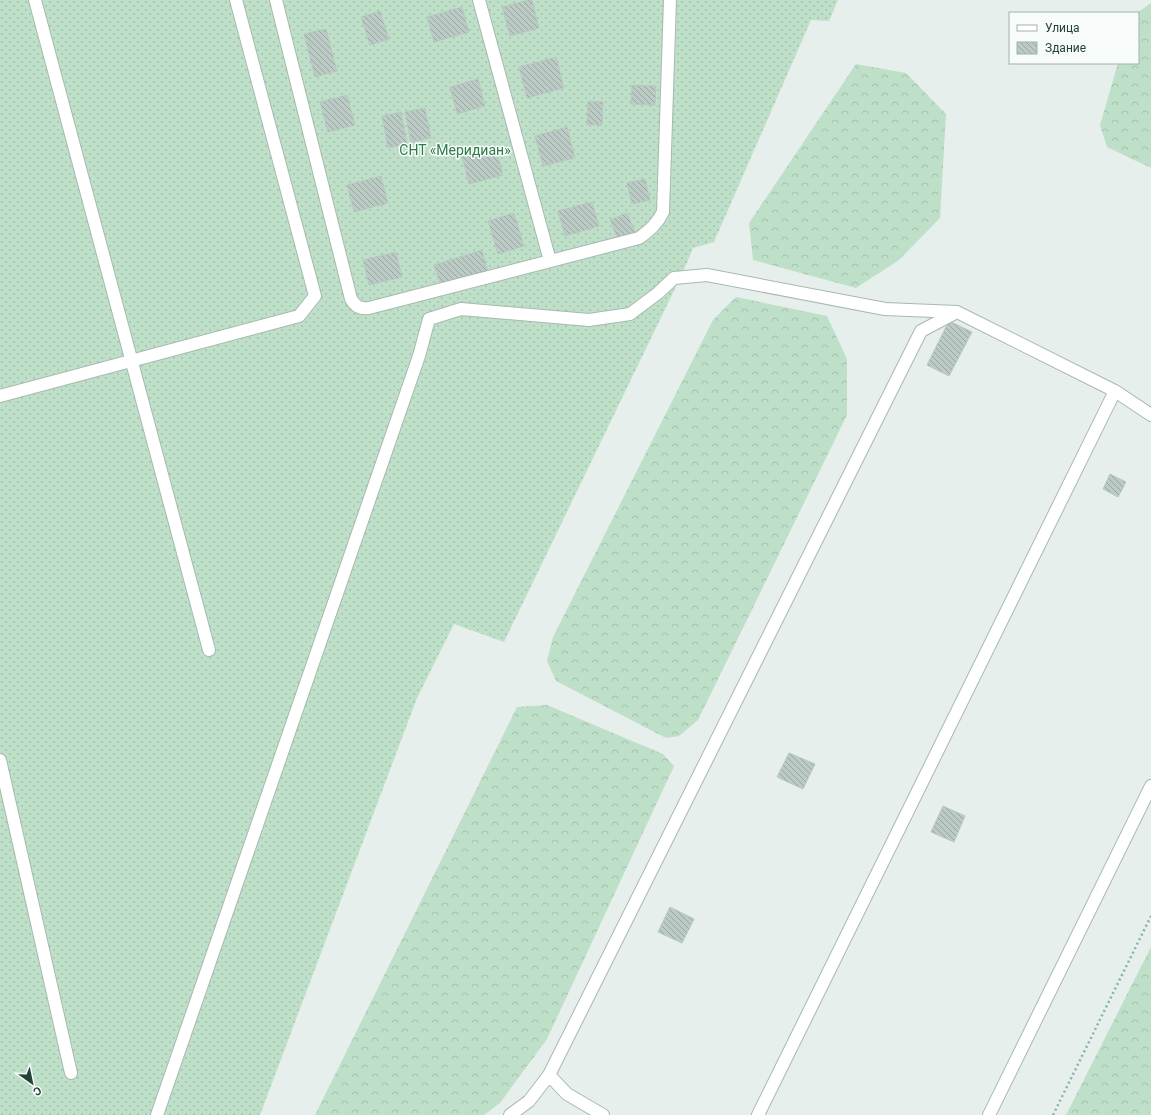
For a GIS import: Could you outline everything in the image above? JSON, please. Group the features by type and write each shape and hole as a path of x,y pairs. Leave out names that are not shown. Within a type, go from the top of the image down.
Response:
{"street":[{"path":"35,0 209,650"},
{"path":"0,396 298,316 315,296 236,0"},
{"path":"276,0 351,299 355,306 360,309 369,308 639,238 650,230 663,212 670,0"},
{"path":"479,0 550,261"},
{"path":"157,1115 419,356 429,319 461,309 589,320 630,314 658,293 674,278 706,276 885,309 957,312 1115,391 1151,415"},
{"path":"510,1115 528,1101 549,1076 921,331 957,312"},
{"path":"758,1115 1115,391"},
{"path":"0,760 71,1073"},
{"path":"989,1115 1151,786"},
{"path":"549,1076 567,1094 603,1115"}],"path":[{"path":"1053,1115 1151,916"}],"green space":[{"name":"СНТ «Меридиан»","path":"0,0 838,0 829,21 811,20 714,242 693,248 683,272 504,642 454,624 417,698 260,1115 0,1115"},
{"path":"1151,3 1151,168 1107,147 1100,125 1118,64 1139,64 1138,12"},
{"path":"856,64 906,73 946,114 940,218 899,260 856,288 753,260 749,223"},
{"path":"736,297 827,316 847,359 847,415 698,720 679,736 666,738 556,681 547,661 553,637 713,320"},
{"path":"547,705 663,754 674,766 547,1039 500,1103 484,1115 315,1115 517,707"},
{"path":"1151,947 1151,1115 1066,1115"}],"building":[{"path":"532,0 539,28 510,36 502,7"},
{"path":"462,7 469,32 434,42 427,17"},
{"path":"380,11 389,39 370,45 361,17"},
{"path":"326,29 337,71 315,77 304,34"},
{"path":"556,57 564,88 527,98 519,67"},
{"path":"478,79 485,106 457,114 450,87"},
{"path":"632,85 656,86 655,105 631,104"},
{"path":"347,95 355,125 328,132 320,102"},
{"path":"588,101 603,102 602,125 587,125"},
{"path":"425,108 431,138 411,142 405,112"},
{"path":"401,112 407,144 388,148 382,116"},
{"path":"567,127 575,158 543,166 535,136"},
{"path":"496,148 503,175 469,184 462,157"},
{"path":"381,176 388,203 354,212 347,185"},
{"path":"645,179 650,200 632,204 627,183"},
{"path":"592,202 599,226 565,236 558,211"},
{"path":"514,213 524,246 498,254 488,221"},
{"path":"627,213 635,232 618,239 610,220"},
{"path":"482,250 488,272 441,286 434,265"},
{"path":"396,252 402,277 369,285 363,260"},
{"path":"949,321 972,332 949,376 927,365"},
{"path":"1110,474 1126,482 1118,497 1103,489"},
{"path":"789,753 815,764 803,789 777,777"},
{"path":"943,806 965,816 954,842 931,832"},
{"path":"670,907 694,919 682,943 658,932"}]}
